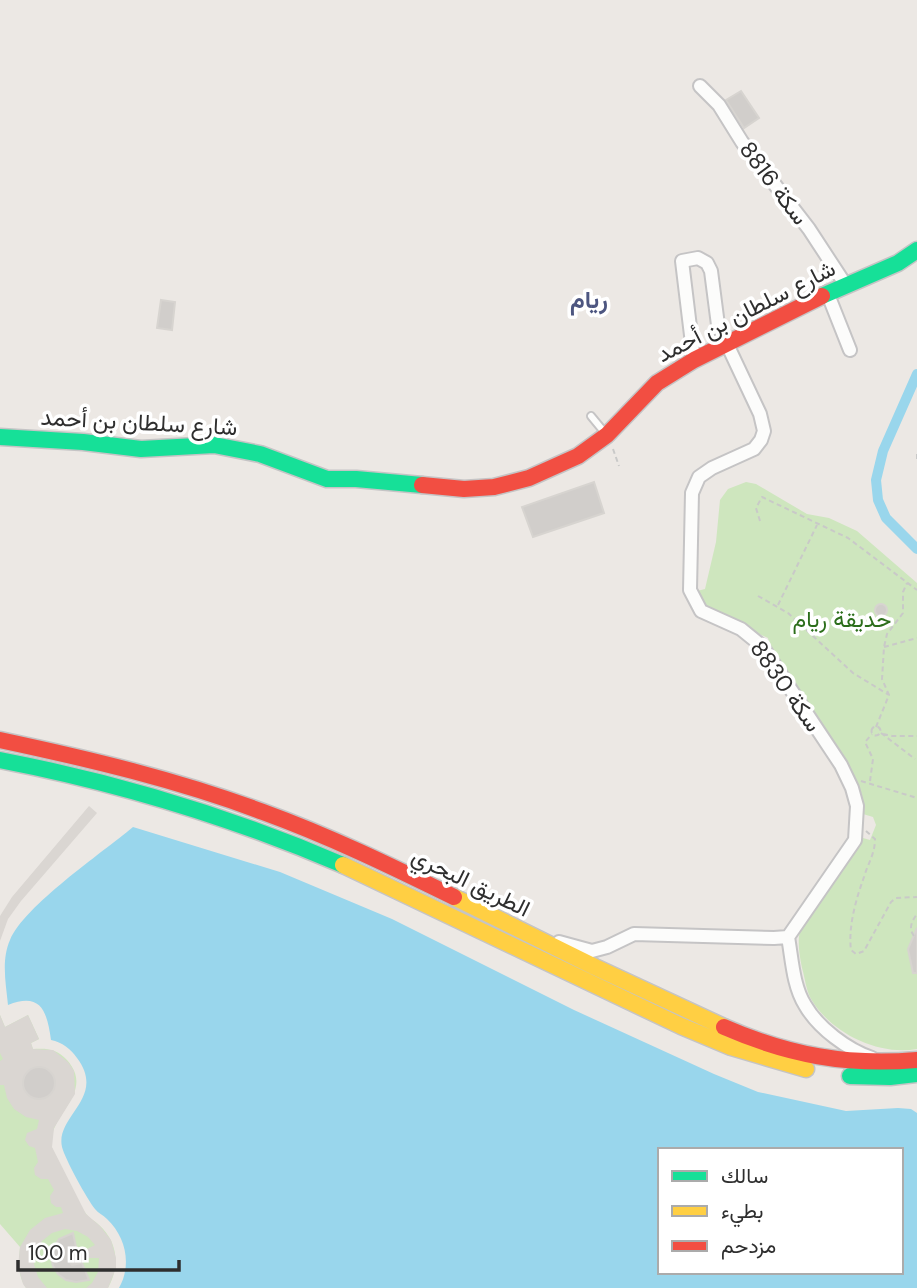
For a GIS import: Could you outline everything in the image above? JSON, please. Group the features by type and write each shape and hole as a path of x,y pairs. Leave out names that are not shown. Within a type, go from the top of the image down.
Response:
{"main road":[{"name":"شارع سلطان بن أحمد","path":"0,437 141,449 214,445 260,454 327,479 356,479 464,489 494,486 529,478 578,456 607,435 657,383 694,360 828,292 898,263 917,250"},
{"name":"الطريق البحري","path":"0,740 148,773 243,804 350,847 523,933 686,1010 768,1045 823,1059 889,1063 917,1060"},
{"name":"الطريق البحري","path":"0,760 143,792 276,837 342,865 681,1026 765,1059 802,1069 847,1075 890,1077 917,1074"}],"street":[{"name":"سكة 8816","path":"699,86 719,105 742,142 809,229 845,284"},
{"name":"سكة 8830","path":"694,360 682,261 698,258 707,263 711,271 718,325 761,414 764,431 754,449 712,468 699,477 692,493 690,590 701,611 741,629 762,646 846,776 857,806 855,840 788,937"},
{"path":"828,292 849,350"},
{"path":"523,933 592,951 634,934 788,937 798,988 804,1005 816,1020 838,1039 862,1054 889,1063"}],"lane":[{"path":"591,416 607,435"}],"path":[{"path":"607,435 619,466"},
{"path":"917,454 917,460"},
{"path":"760,521 756,508 762,497 848,538 917,590"},
{"path":"777,605 817,524"},
{"path":"869,783 873,759 865,742 876,727 889,695 882,679 884,647 887,634 903,613 907,582"},
{"path":"758,596 777,605 853,673 889,695"},
{"path":"884,647 917,638"},
{"path":"876,727 915,759"},
{"path":"872,734 917,736"},
{"path":"846,776 917,798"},
{"path":"856,826 868,831 875,839 875,852 857,900 850,939 851,950 856,954 864,951 891,902 896,898 917,897"},
{"path":"914,936 911,932 912,921 917,914"}],"green space":[{"name":"حديقة ريام","path":"746,482 756,484 807,514 829,518 857,531 917,583 917,1049 887,1049 843,1032 820,1011 808,992 799,952 801,926 863,838 870,840 876,825 873,817 863,814 862,795 853,777 770,648 768,638 704,608 697,591 705,589 716,542 720,500 728,489"},
{"path":"0,1015 5,1027 28,1015 39,1039 31,1043 33,1049 56,1051 67,1060 75,1072 74,1094 56,1125 52,1148 78,1202 110,1239 115,1263 108,1288 26,1288 21,1278 20,1247 0,1224"}],"shaded area":[{"path":"89,806 97,813 21,901 8,919 0,941 0,916 12,897"},
{"path":"0,1015 5,1027 28,1015 39,1039 31,1043 33,1049 53,1050 68,1062 74,1071 75,1094 54,1128 52,1147 86,1214 111,1240 116,1268 108,1288 86,1288 98,1272 99,1258 85,1258 82,1263 89,1279 76,1282 66,1280 58,1274 51,1257 59,1239 73,1233 76,1247 83,1251 95,1245 77,1231 65,1229 52,1233 42,1241 36,1252 34,1264 38,1277 47,1288 26,1288 23,1284 18,1266 20,1247 30,1230 45,1218 63,1213 61,1207 51,1203 50,1196 54,1190 48,1179 35,1175 34,1168 38,1162 35,1148 29,1146 25,1140 27,1133 37,1129 39,1120 26,1117 14,1109 7,1098 4,1085 0,1085 0,1061 3,1059 0,1053"}],"water":[{"path":"133,827 280,872 392,919 574,1010 758,1092 846,1111 911,1109 917,1113 917,1288 119,1288 126,1261 123,1243 114,1226 91,1204 62,1147 66,1126 84,1096 85,1072 69,1049 51,1040 47,1020 40,1007 28,1001 8,1005 5,972 7,948 18,926 47,896"}],"building":[{"path":"741,91 759,118 744,128 726,100"},
{"path":"161,300 175,302 172,330 157,328"},
{"path":"594,482 604,513 533,537 522,507"},
{"path":"881,604 887,610 881,616 875,610"},
{"path":"917,928 917,973 913,973 908,949"},
{"path":"39,1067 51,1071 55,1083 51,1095 39,1099 27,1095 23,1083 27,1071"},
{"path":"73,1233 76,1247 68,1253 68,1260 72,1265 82,1263 89,1280 66,1280 53,1266 51,1257 54,1247 59,1239"}],"waterway":[{"path":"917,374 883,451 876,480 878,500 886,518 917,549"}],"traffic: fast":[{"path":"822,296 898,263 917,250"},
{"path":"0,437 141,449 214,445 260,454 327,479 422,485"},
{"path":"0,760 88,779 174,803 343,865"},
{"path":"850,1076 890,1077 917,1074"}],"traffic: slow":[{"path":"343,865 681,1026 731,1047 806,1069"},
{"path":"454,897 724,1027"}],"traffic: jam":[{"path":"422,485 464,489 494,487 529,478 578,456 607,435 657,383 694,360 822,296"},
{"path":"0,740 133,771 231,800 336,841 454,897"},
{"path":"724,1027 771,1045 818,1056 866,1061 917,1060"}],"district":[{"name":"ريام","path":"589,299"}]}
